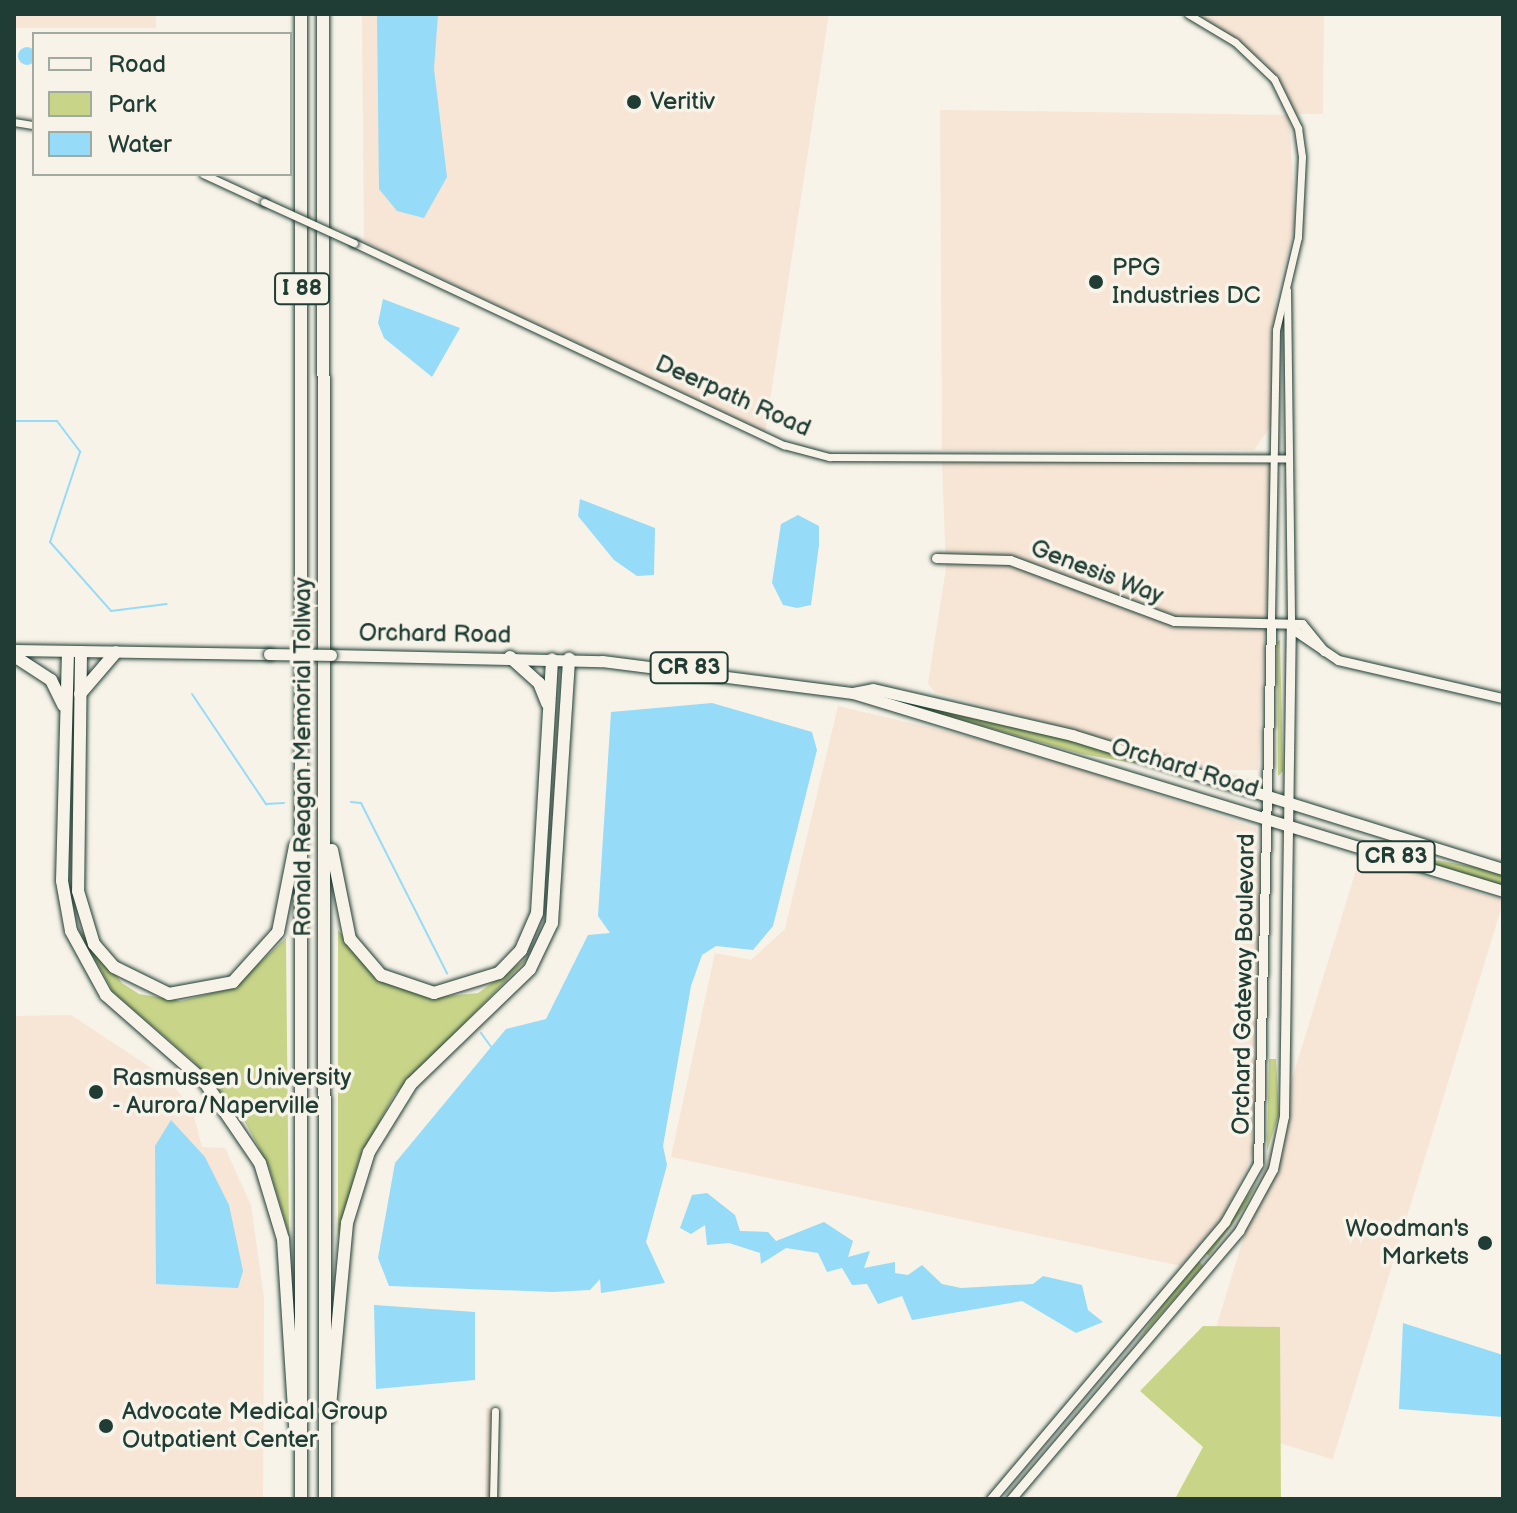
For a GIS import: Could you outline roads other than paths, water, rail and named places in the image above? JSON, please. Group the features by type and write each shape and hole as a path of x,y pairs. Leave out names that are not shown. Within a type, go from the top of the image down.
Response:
{"highway":[{"name":"Ronald Reagan Memorial Tollway","path":"301,14 301,1499"},
{"name":"Ronald Reagan Memorial Tollway","path":"323,14 325,1499"},
{"path":"74,652 80,694 78,891 94,944 136,983 192,995 233,982 256,964 278,932 301,815"},
{"path":"74,652 65,712 62,881 71,931 106,995 204,1081 260,1163 283,1239 291,1401 301,1457"},
{"path":"80,694 116,652"},
{"path":"14,653 51,680 65,712"},
{"path":"510,657 539,683 549,709"},
{"path":"325,803 343,921 359,954 408,988 448,992 474,986 511,962 537,913 552,659"},
{"path":"325,1428 335,1400 347,1223 369,1152 411,1084 530,969 552,923 569,659"}],"main road":[{"name":"Orchard Road","path":"14,653 569,659 853,693 1503,891"},
{"name":"Orchard Road","path":"853,693 873,689 1058,731 1503,869"}],"street":[{"name":"Orchard Gateway Boulevard","path":"991,1499 1225,1222 1253,1176 1264,1121 1276,330 1303,205 1302,157 1298,128 1274,79 1235,42 1188,14"},
{"name":"Deerpath Road","path":"207,176 784,445 829,457 1289,459"},
{"name":"Orchard Gateway Boulevard","path":"1011,1499 1264,1192 1284,1116 1291,628 1287,280"},
{"name":"Genesis Way","path":"936,558 1010,560 1174,621 1291,628"},
{"path":"1291,628 1324,651 1503,698"},
{"path":"493,1499 495,1411"}],"water":[{"path":"377,14 438,14 434,69 447,177 424,218 397,211 379,189"},
{"path":"23,47 31,47 32,64 23,65 18,60 18,52"},
{"path":"383,299 460,328 432,377 384,338 378,323"},
{"path":"580,499 655,528 654,575 637,576 614,560 578,516"},
{"path":"798,515 819,526 819,545 811,605 797,608 783,605 772,583 781,524"},
{"path":"712,703 812,732 817,750 773,926 753,950 716,946 702,955 691,986 663,1146 667,1165 646,1242 665,1283 601,1293 600,1279 590,1290 553,1292 389,1286 378,1258 395,1163 506,1029 546,1019 588,935 610,933 598,916 611,712"},
{"path":"171,1120 205,1157 229,1205 243,1271 238,1288 156,1284 155,1146"},
{"path":"707,1193 735,1215 740,1231 768,1232 776,1241 824,1222 853,1241 848,1257 870,1251 864,1268 895,1262 895,1273 908,1275 922,1265 942,1284 961,1288 1033,1284 1043,1276 1082,1285 1088,1310 1103,1322 1076,1333 1022,1301 912,1320 902,1296 878,1304 867,1284 852,1285 842,1268 827,1272 818,1253 786,1248 761,1264 760,1253 729,1243 707,1245 705,1225 691,1234 680,1228 692,1195"},
{"path":"374,1305 475,1312 475,1380 376,1389"},
{"path":"1403,1323 1503,1355 1503,1417 1399,1409"}],"waterway":[{"path":"14,421 57,421 80,452 50,542 111,611 167,604"},
{"path":"192,694 266,804 284,803"},
{"path":"351,802 361,803 447,973"},
{"path":"481,1033 491,1047"}],"place":[{"name":"Veritiv","path":"634,102"},
{"name":"PPG Industries DC","path":"1096,282"},
{"name":"Rasmussen University - Aurora/Naperville","path":"96,1092"},
{"name":"Woodman's Markets","path":"1485,1243"},
{"name":"Advocate Medical Group Outpatient Center","path":"106,1426"}]}
